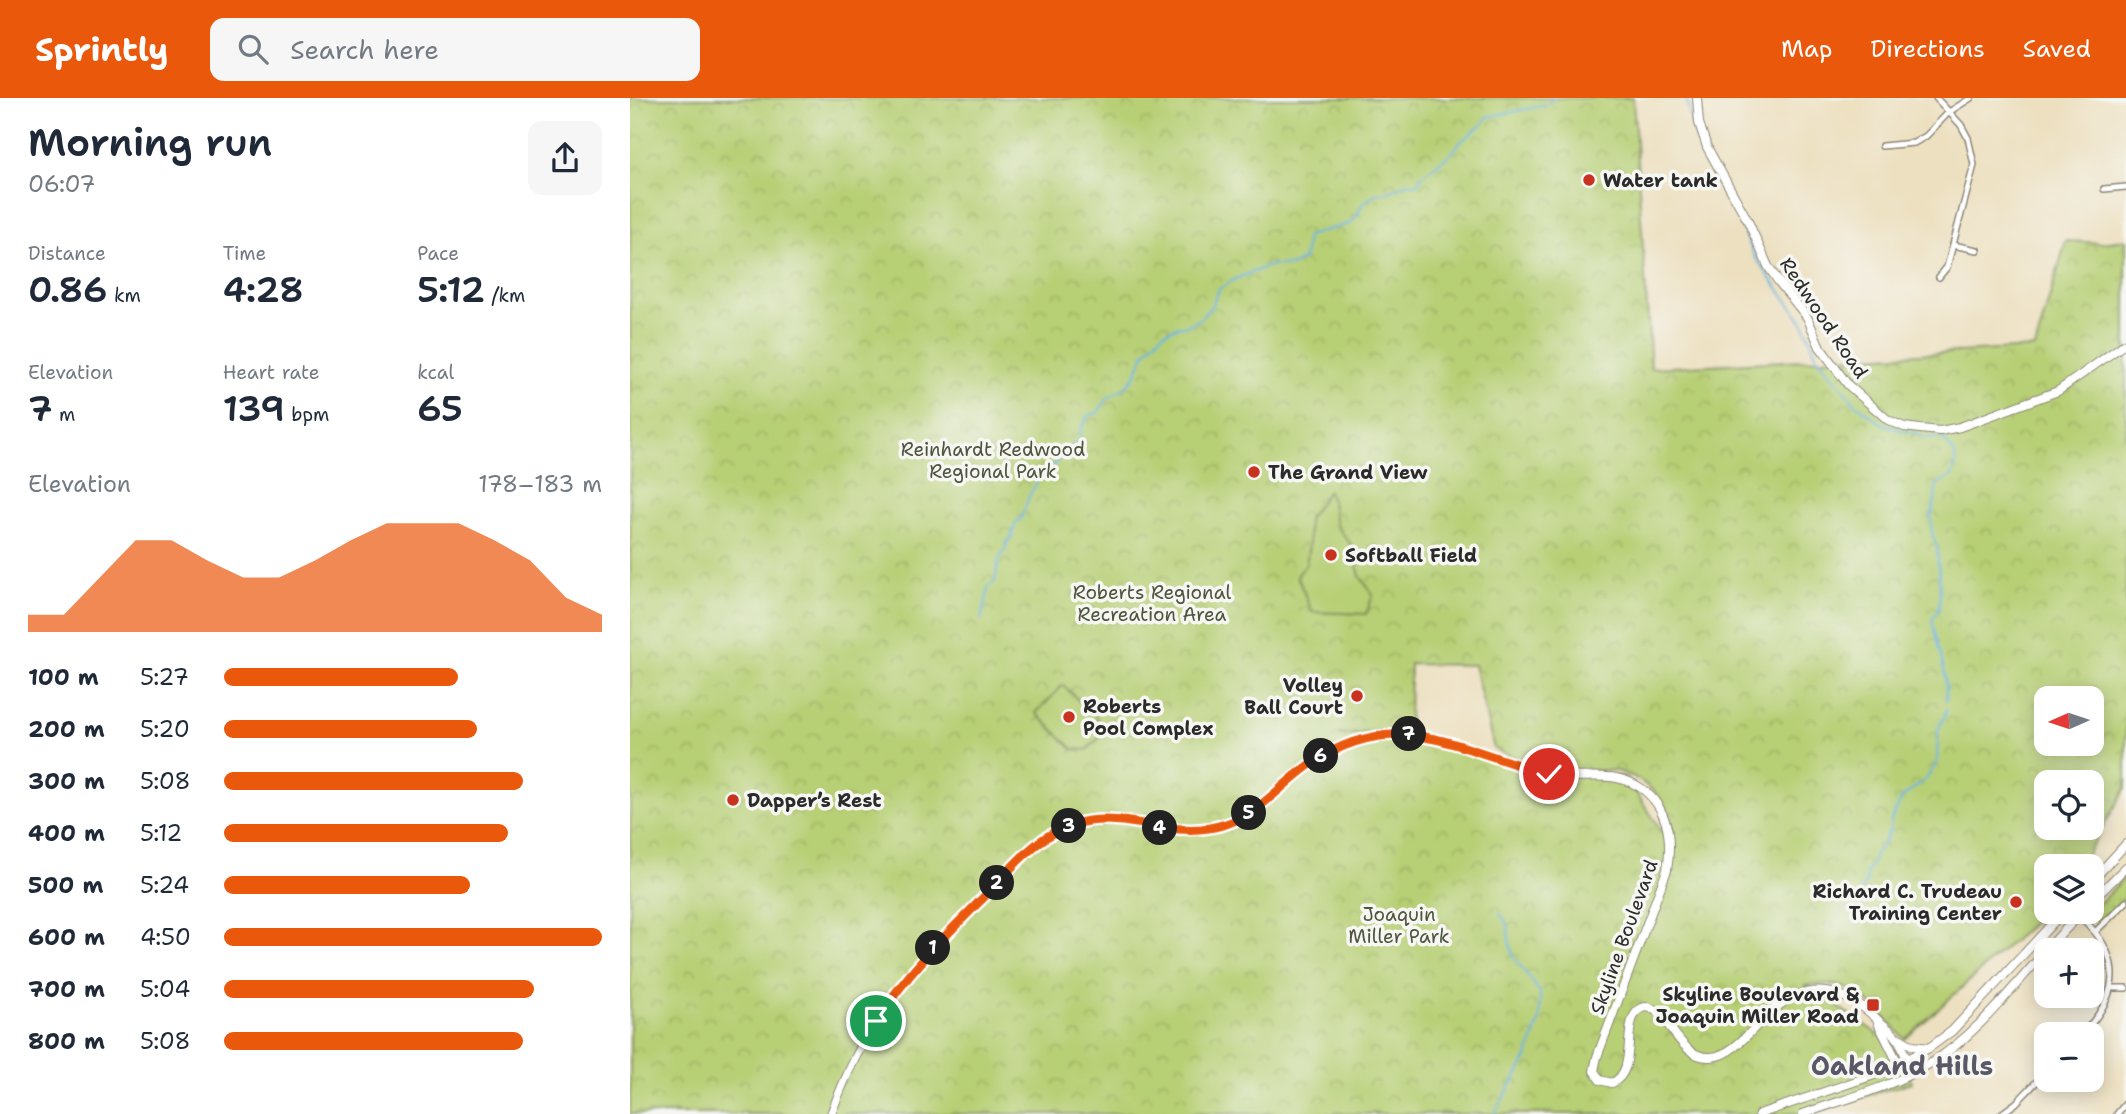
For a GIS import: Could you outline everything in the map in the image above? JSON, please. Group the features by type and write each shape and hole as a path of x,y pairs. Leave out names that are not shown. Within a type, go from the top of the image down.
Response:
{"main road":[{"name":"Redwood Road","path":"1697,98 1699,123 1707,147 1744,214 1768,266 1807,317 1820,347 1848,385 1888,420 1904,427 1940,431 1960,427 2058,391 2126,343"},
{"name":"Skyline Boulevard","path":"831,1114 856,1057 893,996 938,943 1043,839 1069,826 1098,820 1182,830 1224,825 1256,809 1328,752 1360,740 1390,734 1416,734 1437,738 1556,775 1605,775 1619,778 1651,796 1659,808 1670,843 1667,870 1596,1061 1594,1071 1604,1083 1616,1082 1622,1075 1627,1061 1632,1019 1643,1008 1651,1008 1660,1014 1688,1050 1700,1056 1712,1057 1729,1051 1783,1003 1806,993 1822,992 1841,995 1856,1002 1896,1037 1909,1076"},
{"path":"2104,868 2126,845"},
{"path":"2104,889 2126,867"},
{"path":"1759,1114 1883,1072 1929,1048 1952,1031 2052,924"},
{"path":"2057,938 2069,924"},
{"path":"1803,1114 1909,1076 1957,1044 2034,964"},
{"name":"Skyline Boulevard","path":"1875,1017 1887,1042 1903,1063"},
{"path":"1896,1037 1913,1046 1929,1048"},
{"path":"1883,1072 1888,1059 1887,1042"}],"street":[{"path":"1936,98 1961,125 1968,138 1974,165 1947,267 1939,277"},
{"path":"1882,146 1914,143 1971,98"},
{"path":"2104,189 2126,187"},
{"path":"1953,245 1976,250"},
{"path":"2096,931 2126,902"},
{"path":"2089,924 2108,955 2111,988 2102,1012 2093,1022"},
{"path":"2111,988 2126,988"},
{"path":"2001,1114 2034,1084"},
{"path":"2117,1114 2126,1103"}],"green space":[{"name":"Reinhardt Redwood Regional Park","path":"630,98 1633,98 1651,368 2035,348 2066,241 2101,243 2126,240 2126,788 2104,825 2104,770 2034,770 2034,840 2095,840 2087,854 2034,854 2034,922 1905,1039 1874,1006 1855,992 1831,984 1806,985 1894,1045 1912,1082 1809,1114 630,1114","holes":["1410,664 1474,665 1494,749 1527,763 1553,770 1610,770 1639,780 1653,791 1667,810 1673,848 1626,777 1537,770 1408,734 1337,735 1409,729"]},
{"name":"Softball Field","path":"1328,491 1336,525 1352,546 1360,576 1373,595 1366,614 1312,612 1297,576 1306,564 1309,545 1308,519"},
{"name":"Roberts Pool Complex","path":"1063,685 1101,722 1106,731 1087,750 1073,749 1036,713"},
{"path":"2126,875 2126,897 2104,917 2104,898"}],"waterway":[{"path":"981,619 988,587 995,582 999,559 1006,549 1006,543 1012,537 1015,523 1021,519 1030,494 1045,469 1052,467 1070,447 1080,441 1081,429 1088,416 1097,413 1108,398 1123,389 1135,376 1145,353 1163,333 1200,319 1212,305 1219,289 1235,279 1271,265 1291,266 1304,259 1307,236 1351,223 1363,203 1375,194 1386,193 1408,183 1418,184 1421,176 1453,152 1487,117 1546,105 1554,98"},
{"path":"1686,98 1704,161 1738,219 1755,257 1803,322 1817,357 1856,404 1881,423 1924,438 1941,438 1955,455 1952,476 1936,485 1931,516 1932,534 1937,547 1940,590 1939,609 1932,619 1944,669 1946,701"},
{"path":"1861,890 1867,882 1866,872 1882,846 1902,798 1927,778 1937,762 1938,730 1947,710"},
{"path":"1494,1114 1527,1058 1540,1019 1540,992 1514,958 1508,926 1500,913"}],"place":[{"name":"Water tank","path":"1589,180"},
{"name":"The Grand View","path":"1254,472"},
{"name":"Softball Field","path":"1331,555"},
{"name":"Volley Ball Court","path":"1357,696"},
{"name":"Roberts Pool Complex","path":"1069,717"},
{"name":"Dapper’s Rest","path":"733,800"},
{"name":"Richard C. Trudeau Training Center","path":"2016,902"},
{"name":"Skyline Boulevard & Joaquin Miller Road","path":"1873,1005"}],"district":[{"name":"Oakland Hills","path":"1902,1065"}],"route":[{"path":"876,1021 926,956 1007,872 1043,839 1069,826 1088,821 1112,820 1182,830 1224,825 1256,809 1322,756 1351,742 1380,735 1416,734 1437,738 1549,774"}],"park label":[{"name":"Roberts Regional Recreation Area","path":"1152,603"},
{"name":"Joaquin Miller Park","path":"1399,925"}]}
